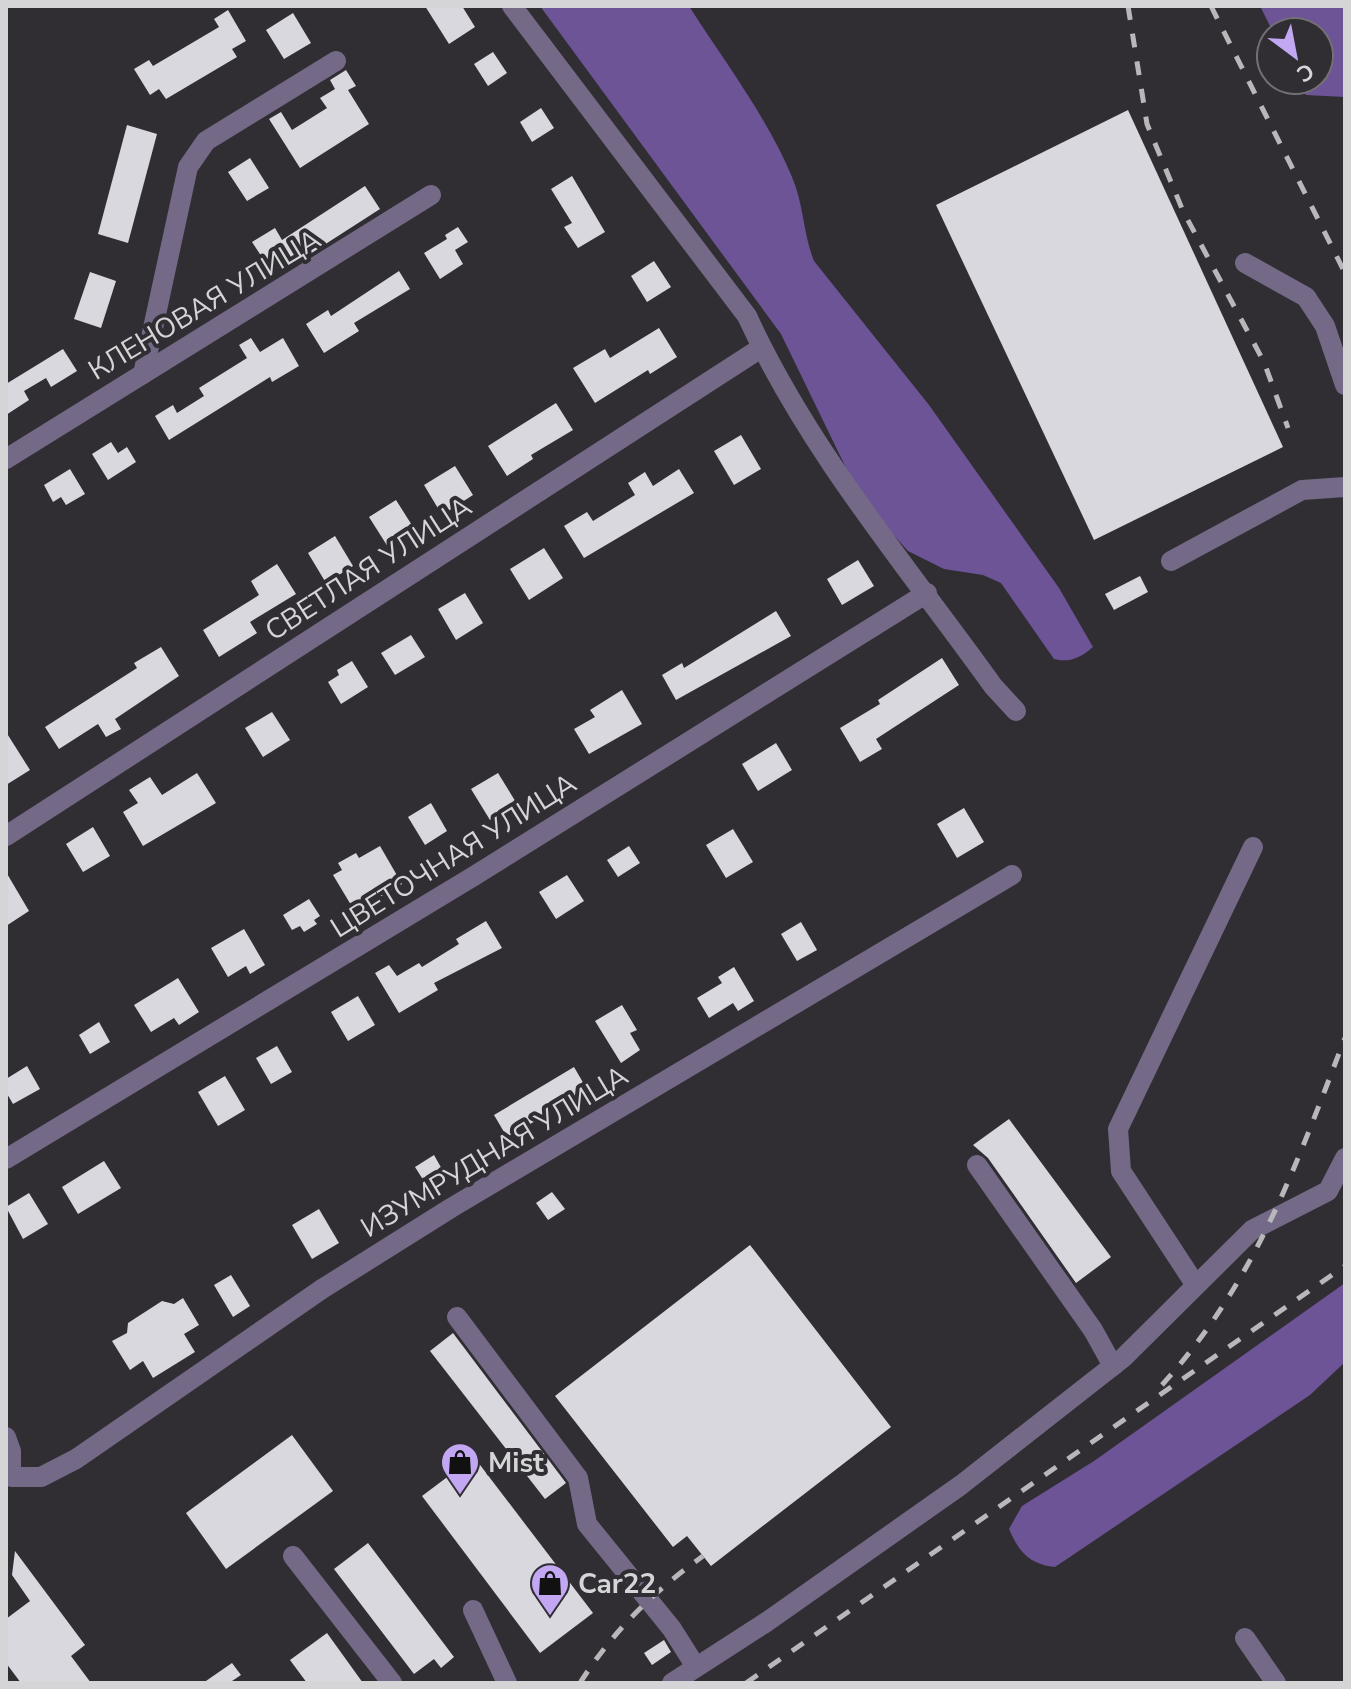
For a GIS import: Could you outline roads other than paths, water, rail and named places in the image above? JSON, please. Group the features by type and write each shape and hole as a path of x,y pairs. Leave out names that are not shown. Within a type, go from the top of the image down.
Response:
{"street":[{"path":"512,6 747,316 761,348 843,483 993,686 1016,711"},
{"path":"143,374 188,167 206,141 336,61"},
{"name":"КЛЕНОВАЯ УЛИЦА","path":"6,459 431,195"},
{"path":"1245,263 1306,297 1325,326 1345,385"},
{"name":"СВЕТЛАЯ УЛИЦА","path":"6,836 761,348"},
{"path":"1171,561 1302,490 1345,487"},
{"name":"ЦВЕТОЧНАЯ УЛИЦА","path":"6,1159 461,884 927,593"},
{"path":"1195,1284 1121,1171 1118,1129 1253,847"},
{"name":"ИЗУМРУДНАЯ УЛИЦА","path":"6,1437 11,1451 11,1477 41,1477 76,1459 322,1289 451,1208 1012,875"},
{"path":"672,1683 765,1623 961,1485 1113,1366 1252,1230 1328,1191 1345,1158"},
{"path":"977,1165 1093,1330 1113,1366"},
{"path":"457,1317 578,1478 587,1524 672,1629 696,1667"},
{"path":"293,1556 392,1683"},
{"path":"473,1610 507,1683"},
{"path":"1245,1638 1276,1683"}],"railway":[{"path":"1128,6 1147,124 1183,211 1264,362 1288,428"},
{"path":"1211,6 1345,273"},
{"path":"1162,1385 1224,1305 1248,1263 1290,1177 1345,1038"},
{"path":"746,1683 1345,1266"},
{"path":"580,1683 606,1646 635,1614 703,1556"}],"place":[{"name":"Mist","path":"460,1496"},
{"name":"Car22","path":"550,1617"}]}
